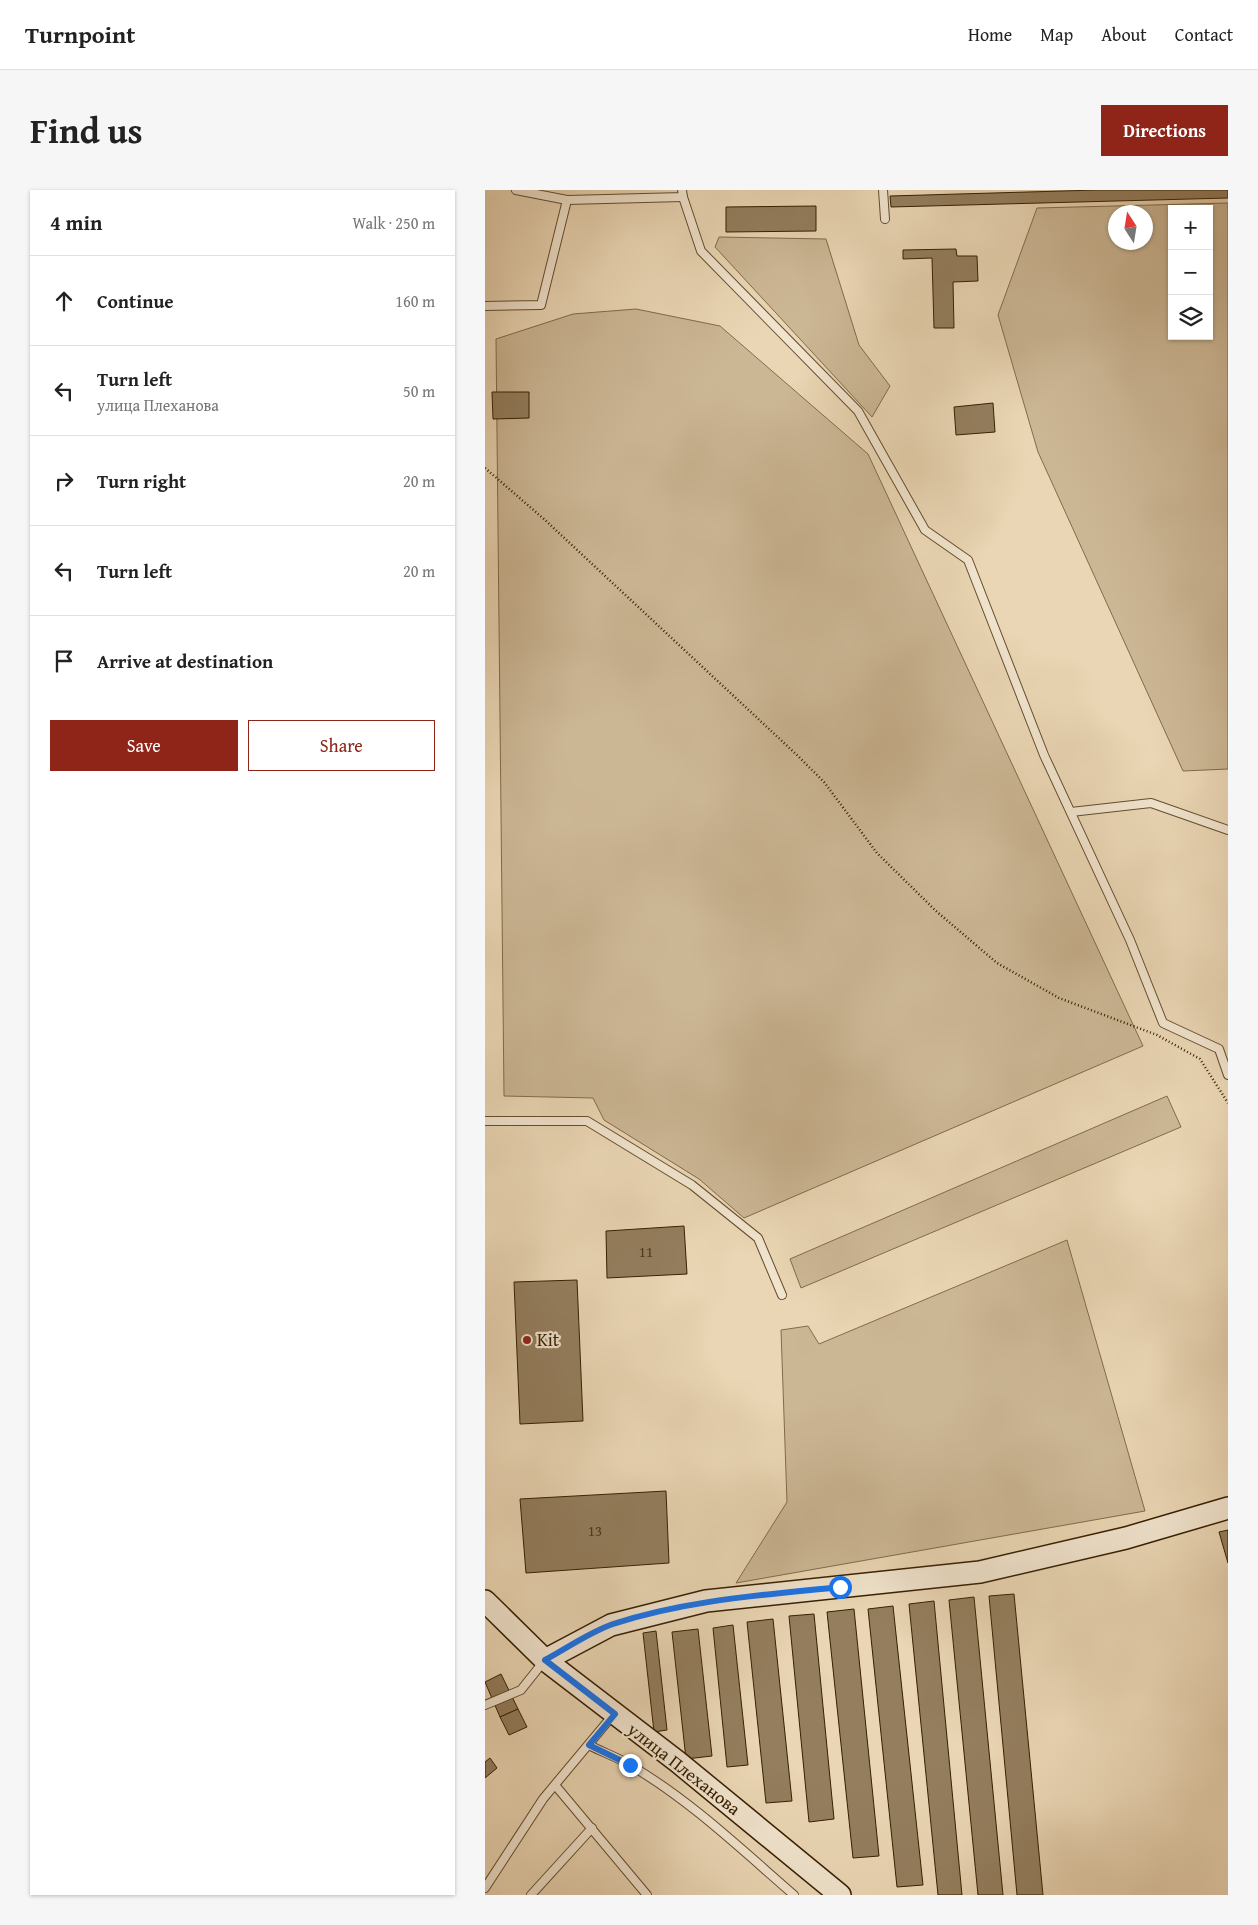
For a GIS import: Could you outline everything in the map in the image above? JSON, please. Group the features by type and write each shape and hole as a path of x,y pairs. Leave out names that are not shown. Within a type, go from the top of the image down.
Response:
{"street":[{"path":"545,1660 611,1625 663,1611 706,1602 980,1572 1126,1538 1228,1508"},
{"name":"улица Плеханова","path":"485,1601 545,1660 678,1762 840,1895"}],"lane":[{"path":"517,190 567,200 682,194 701,251 858,411 925,530 968,560 1044,755 1130,940 1163,1023 1219,1049 1228,1075"},
{"path":"883,190 885,219"},
{"path":"485,306 541,305 567,200"},
{"path":"1071,812 1151,803 1228,830"},
{"path":"485,1121 587,1121 692,1186 758,1238 782,1295"},
{"path":"485,1705 521,1690 545,1660"},
{"path":"485,1888 543,1799 615,1714"},
{"path":"589,1745 630,1765 668,1792 707,1821 795,1895"},
{"path":"555,1785 647,1895"},
{"path":"531,1895 592,1828"}],"path":[{"path":"485,468 545,520 798,756 824,782 877,853 936,911 983,952 997,963 1059,998 1157,1036 1199,1059 1228,1102"}],"shaded area":[{"path":"1228,203 1228,769 1183,771 1038,452 998,315 1037,208 1108,206 1108,250 1153,250 1152,205"},
{"path":"719,237 826,239 859,345 890,386 872,417 715,247"},
{"path":"636,309 720,326 868,454 1143,1046 744,1218 699,1179 604,1120 593,1098 504,1096 496,339 573,314"},
{"path":"1167,1096 1181,1127 801,1288 790,1259"},
{"path":"1067,1240 1145,1511 736,1583 787,1502 781,1330 808,1326 819,1344"}],"building":[{"path":"1097,190 1228,190 1228,198 891,207 890,196"},
{"path":"816,206 816,231 726,232 726,207"},
{"path":"956,249 957,256 977,256 978,281 953,282 954,328 934,328 932,258 903,259 903,250"},
{"path":"492,392 529,392 529,418 493,419"},
{"path":"993,403 995,432 956,435 954,407"},
{"path":"684,1226 687,1274 607,1278 606,1231"},
{"path":"577,1280 583,1421 520,1424 514,1282"},
{"path":"666,1491 669,1563 526,1573 520,1499"},
{"path":"1228,1530 1228,1563 1219,1532"},
{"path":"1014,1594 1043,1895 1017,1895 989,1596"},
{"path":"974,1597 1003,1895 978,1895 949,1600"},
{"path":"934,1601 962,1895 938,1895 909,1604"},
{"path":"893,1606 923,1885 897,1887 868,1609"},
{"path":"854,1609 879,1856 853,1858 827,1612"},
{"path":"814,1614 834,1819 809,1822 789,1616"},
{"path":"773,1619 792,1801 766,1803 747,1622"},
{"path":"733,1625 748,1765 727,1767 713,1628"},
{"path":"698,1629 712,1756 686,1759 672,1632"},
{"path":"656,1631 667,1730 654,1732 643,1633"},
{"path":"501,1674 518,1709 500,1717 485,1682"},
{"path":"518,1709 527,1727 509,1735 500,1717"},
{"path":"490,1758 497,1768 485,1778 485,1762"}],"place":[{"name":"Kit","path":"527,1340"}],"route":[{"path":"630,1765 589,1745 615,1714 545,1660 611,1625 663,1611 706,1602 840,1587"}]}
